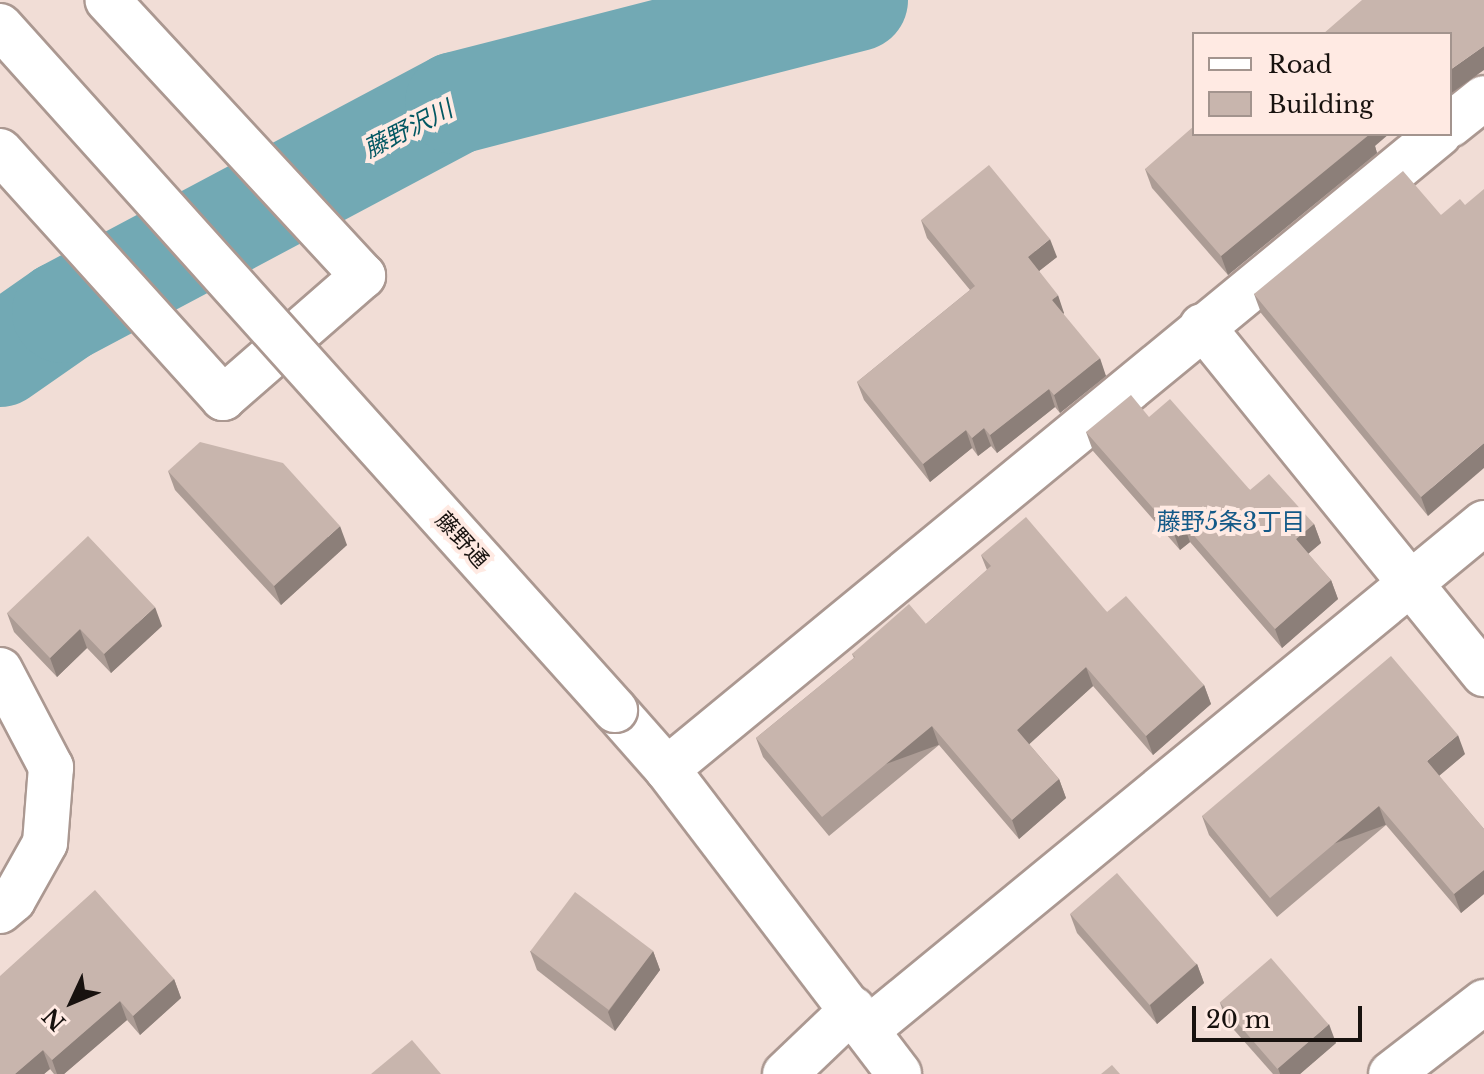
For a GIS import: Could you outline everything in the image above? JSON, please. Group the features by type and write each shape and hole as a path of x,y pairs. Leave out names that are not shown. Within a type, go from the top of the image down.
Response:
{"street":[{"path":"0,151 223,398 363,276 107,0"},
{"name":"藤野通","path":"0,26 667,769 899,1074"},
{"path":"1452,123 1484,98"},
{"path":"667,769 1437,136"},
{"path":"1202,326 1484,674"},
{"path":"785,1074 860,1019 1484,523"},
{"path":"0,670 51,767 45,843 13,900 0,911"},
{"path":"1391,1074 1484,1002"}],"building":[{"path":"1362,0 1484,0 1484,46 1452,69 1452,32 1325,32"},
{"path":"1192,128 1192,136 1368,136 1221,256 1145,169"},
{"path":"989,165 1050,239 1028,257 1058,295 1052,300 1100,358 1054,395 1049,389 990,435 984,428 972,438 966,430 923,464 857,382 975,286 921,220"},
{"path":"1403,171 1441,215 1460,199 1465,205 1484,189 1484,443 1421,497 1254,294"},
{"path":"1131,395 1149,417 1170,399 1250,490 1269,474 1314,524 1296,539 1331,580 1275,629 1183,523 1173,531 1086,432"},
{"path":"200,442 283,463 340,526 274,586 168,471"},
{"path":"1026,517 1107,612 1126,596 1204,685 1146,736 1086,667 1017,730 1059,779 1012,820 932,726 822,817 756,738 855,657 852,654 909,604 926,624 991,566 981,555"},
{"path":"88,536 155,607 104,654 80,629 50,658 7,613"},
{"path":"1391,656 1458,735 1427,761 1484,829 1484,870 1454,894 1379,806 1270,898 1202,816"},
{"path":"1117,873 1196,964 1150,1005 1070,914"},
{"path":"95,890 174,979 133,1016 120,1001 52,1060 43,1050 15,1074 0,1074 0,976"},
{"path":"575,892 653,951 609,1010 530,951"},
{"path":"1271,958 1329,1024 1277,1069 1220,1003"},
{"path":"412,1040 441,1074 371,1074"},
{"path":"1112,1065 1120,1074 1101,1074"}],"waterway":[{"name":"藤野沢川","path":"0,356 63,312 456,103 857,0"}],"district":[{"name":"藤野5条3丁目","path":"1231,522"}]}
